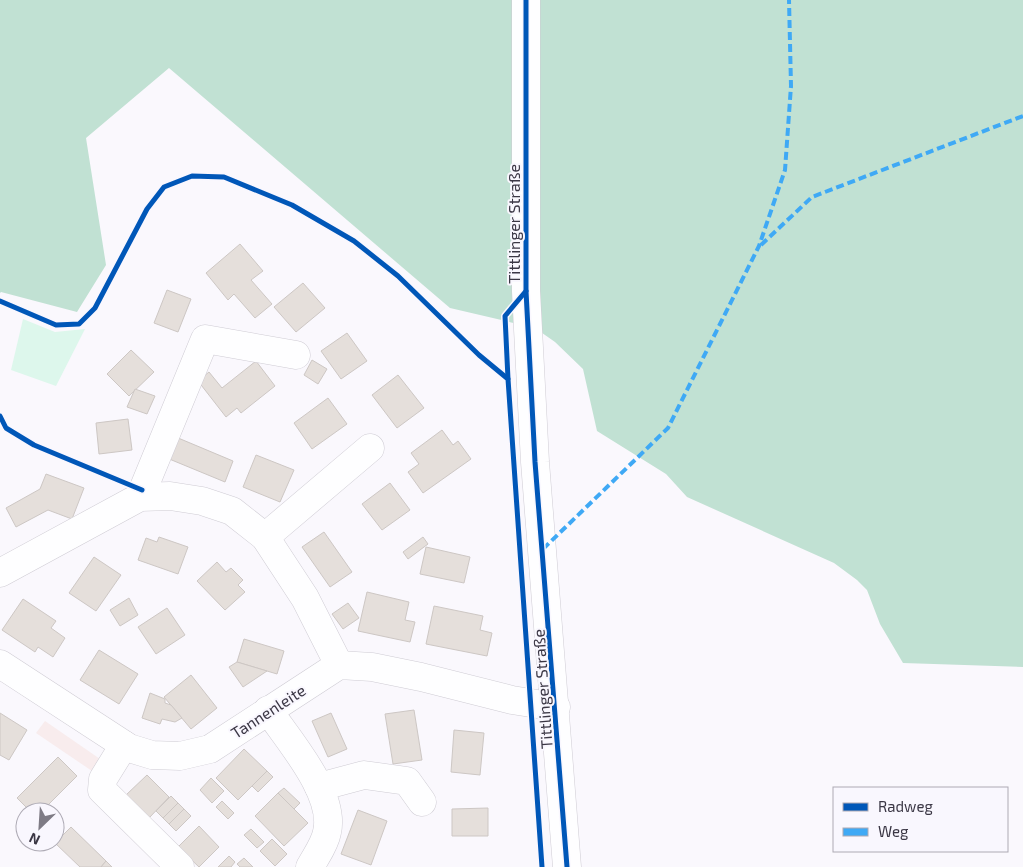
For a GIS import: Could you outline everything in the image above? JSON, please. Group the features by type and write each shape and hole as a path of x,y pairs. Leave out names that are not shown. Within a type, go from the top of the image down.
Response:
{"street":[{"name":"Tittlinger Straße","path":"526,0 526,291 536,462 567,867"},
{"path":"140,497 205,339 296,354"},
{"path":"265,537 370,448"},
{"path":"0,573 140,497 170,496 202,501 232,511 265,537 305,598 339,665 372,667 512,700 556,708"},
{"name":"Tannenleite","path":"0,664 124,745 152,755 180,756 210,749 339,665"},
{"path":"268,710 319,787 327,805 327,833 310,867"},
{"path":"124,745 103,779 102,790 180,867"},
{"path":"319,787 364,775 407,781 422,802"}],"shaded area":[{"path":"45,721 100,759 92,771 36,733"}],"green space":[{"path":"0,0 1023,0 1023,667 903,663 880,624 867,590 857,580 834,563 687,497 666,474 597,431 583,369 555,342 535,328 450,308 169,68 86,138 106,265 77,312 0,293"},
{"path":"23,319 55,332 85,329 56,386 11,370"}],"building":[{"path":"240,244 263,271 251,280 272,304 255,318 234,294 228,300 206,273"},
{"path":"303,283 325,308 296,332 274,307"},
{"path":"167,290 191,299 178,332 154,323"},
{"path":"347,333 367,361 341,379 321,351"},
{"path":"131,350 154,372 129,396 107,374"},
{"path":"312,360 327,369 318,384 304,375"},
{"path":"256,361 275,386 241,413 237,408 226,417 198,381 209,372 222,388"},
{"path":"398,375 424,408 397,428 372,395"},
{"path":"135,389 155,396 147,414 127,407"},
{"path":"328,398 347,424 312,449 294,423"},
{"path":"128,419 132,450 99,454 96,423"},
{"path":"442,430 453,445 458,441 471,459 423,493 408,472 419,464 411,453"},
{"path":"171,435 233,461 225,482 162,456"},
{"path":"256,455 294,470 280,502 243,487"},
{"path":"46,474 84,488 72,519 48,510 16,527 6,508 40,489"},
{"path":"390,483 410,510 382,530 362,504"},
{"path":"324,532 352,572 330,587 302,547"},
{"path":"159,537 188,547 178,574 138,560 146,538 157,542"},
{"path":"423,537 428,544 408,559 403,552"},
{"path":"426,547 470,557 464,583 420,574"},
{"path":"94,557 121,575 96,611 69,593"},
{"path":"217,562 226,572 231,568 243,580 238,585 245,592 225,610 197,581"},
{"path":"367,592 409,602 405,620 415,622 410,642 358,631"},
{"path":"129,598 138,615 120,626 110,610"},
{"path":"23,599 56,621 51,628 65,638 53,657 38,647 35,652 2,630"},
{"path":"348,603 359,618 343,629 332,614"},
{"path":"434,606 483,616 480,630 492,633 487,656 426,644"},
{"path":"167,608 185,635 156,654 138,627"},
{"path":"244,639 284,651 277,674 237,662"},
{"path":"99,650 138,674 119,704 80,680"},
{"path":"237,662 267,671 243,687 229,667"},
{"path":"191,675 217,708 191,729 164,697"},
{"path":"150,693 165,699 165,703 171,705 182,718 175,722 162,719 160,724 142,718"},
{"path":"414,710 422,760 393,764 385,714"},
{"path":"0,713 27,730 9,760 0,755"},
{"path":"331,713 347,749 328,757 312,721"},
{"path":"454,730 484,733 480,775 451,772"},
{"path":"244,749 267,771 238,800 216,778"},
{"path":"58,757 77,776 51,802 21,802 17,798"},
{"path":"267,771 273,777 258,792 252,786"},
{"path":"147,775 169,797 149,818 126,795"},
{"path":"211,778 224,791 212,803 200,790"},
{"path":"284,788 300,803 294,809 278,793"},
{"path":"278,793 308,823 284,846 255,816"},
{"path":"171,796 178,803 163,818 156,811"},
{"path":"222,801 234,813 228,819 216,807"},
{"path":"178,803 184,809 169,824 163,818"},
{"path":"488,808 488,836 452,836 452,809"},
{"path":"184,809 191,816 176,831 169,824"},
{"path":"358,810 387,821 371,865 341,854"},
{"path":"199,826 219,847 199,867 178,847"},
{"path":"71,827 106,861 101,867 80,867 64,852 65,833"},
{"path":"251,829 264,842 257,848 244,835"},
{"path":"272,839 287,854 275,866 260,851"},
{"path":"229,856 235,862 231,867 218,867"},
{"path":"244,858 253,867 240,867 237,864"},
{"path":"106,861 112,867 101,867"}],"marked path":[{"path":"543,549 668,428 759,246 785,170 791,86 789,0"},
{"path":"761,245 812,197 1023,116"}],"cycle path":[{"path":"526,0 526,291 535,462 567,867"},
{"path":"0,301 56,325 79,324 95,308 147,209 164,187 192,176 224,177 292,205 354,241 398,276 479,355 508,379 542,867"},
{"path":"508,379 505,316 526,291"},
{"path":"0,416 6,428 34,445 142,490"}]}
